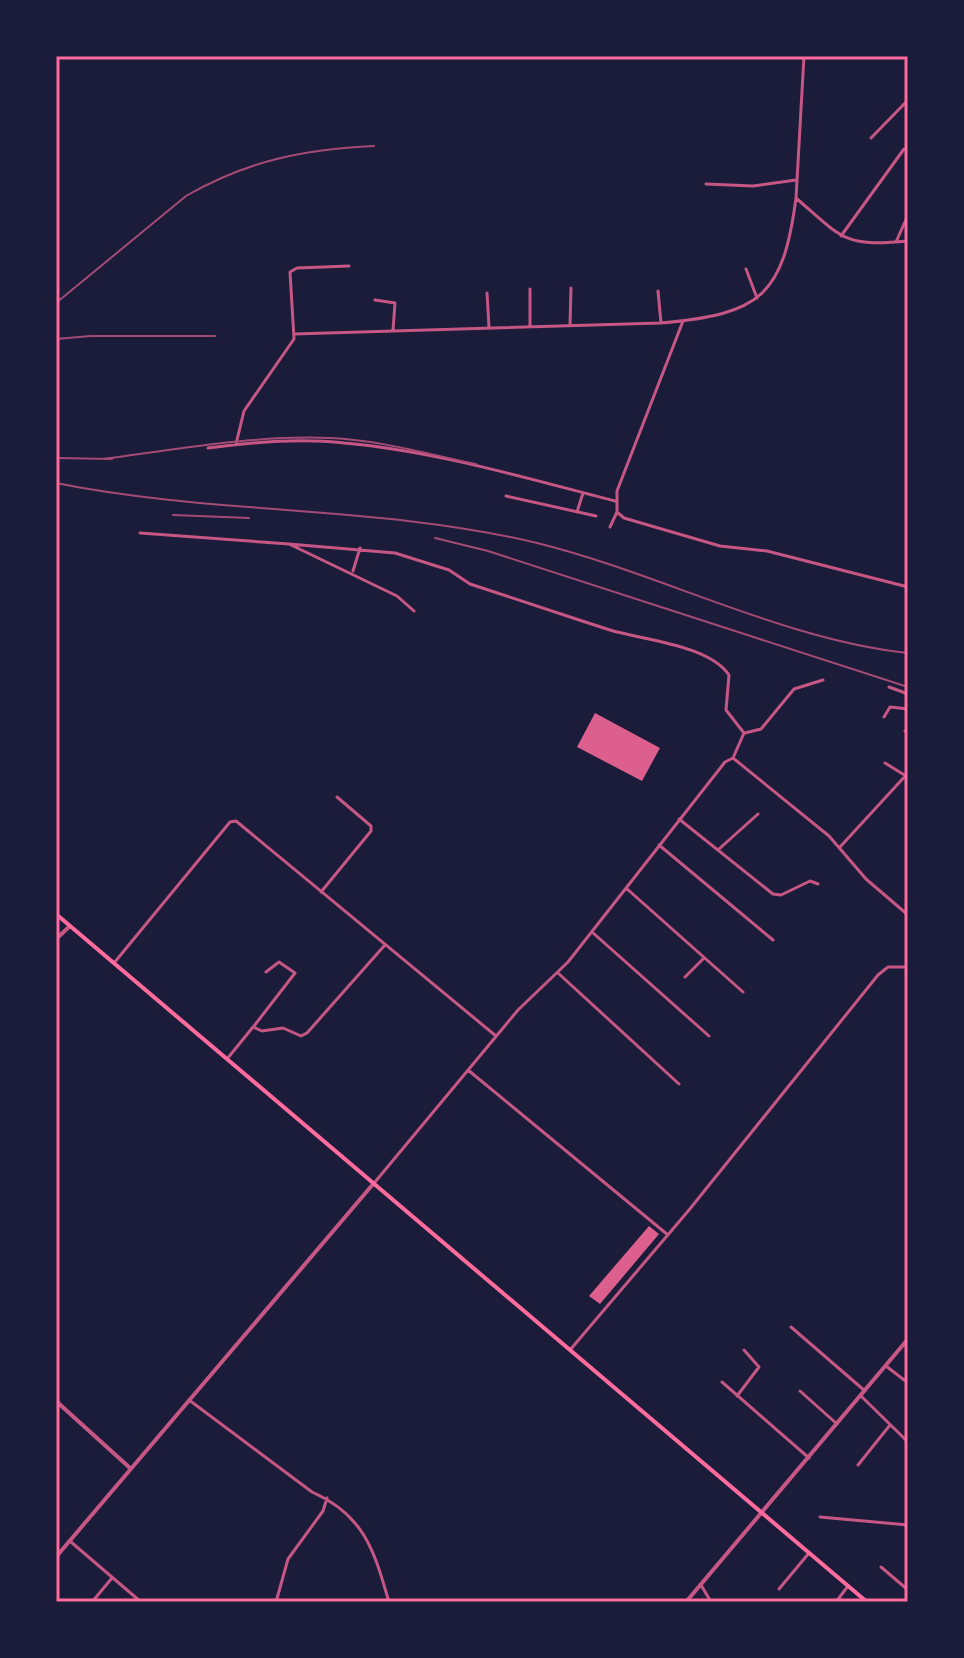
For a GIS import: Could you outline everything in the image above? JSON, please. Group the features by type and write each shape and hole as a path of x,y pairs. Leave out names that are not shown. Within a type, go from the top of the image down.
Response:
{"main road":[{"path":"56,914 867,1602"}],"street":[{"path":"294,334 661,323 683,321 757,298 772,286 782,266 796,198 804,56"},
{"path":"871,138 908,100"},
{"path":"841,236 904,149"},
{"path":"706,184 753,186 796,180"},
{"path":"796,198 841,236 868,245 908,241"},
{"path":"896,242 908,215"},
{"path":"236,444 240,419 289,349 294,334 291,270 349,266"},
{"path":"746,269 757,298"},
{"path":"570,325 571,288"},
{"path":"530,289 530,326"},
{"path":"658,291 661,323"},
{"path":"487,293 489,327"},
{"path":"375,300 395,303 393,330"},
{"path":"610,527 617,512 615,501 683,321"},
{"path":"208,448 236,444 356,444 503,472 615,501"},
{"path":"577,513 583,493"},
{"path":"506,496 596,516"},
{"path":"617,512 624,518 720,546 767,551 908,587"},
{"path":"140,533 360,548 395,553 449,570 470,584 612,630 678,646 716,662 729,675 726,710 744,733"},
{"path":"289,544 397,596 414,611"},
{"path":"352,573 360,548"},
{"path":"744,733 761,729 794,689 823,680"},
{"path":"889,687 908,694"},
{"path":"884,717 890,707 908,709"},
{"path":"57,1552 496,1036 558,972 725,762 733,758 744,733"},
{"path":"733,758 742,762 840,847 856,869 908,915"},
{"path":"840,847 907,775 885,763"},
{"path":"321,893 371,831 371,826 337,797"},
{"path":"719,849 758,814"},
{"path":"679,819 773,894 781,895 810,881 818,884"},
{"path":"114,963 233,821 239,822 384,946 496,1036"},
{"path":"659,845 773,940"},
{"path":"626,887 743,992"},
{"path":"56,939 70,926"},
{"path":"591,932 709,1036"},
{"path":"253,1027 262,1031 283,1028 297,1035 307,1033 384,946"},
{"path":"685,977 704,958"},
{"path":"227,1059 295,973 279,962 266,972"},
{"path":"570,1350 668,1235 878,975 888,967 908,967"},
{"path":"558,972 679,1084"},
{"path":"468,1070 668,1235"},
{"path":"791,1327 865,1391"},
{"path":"686,1602 908,1339"},
{"path":"737,1396 759,1367 744,1350"},
{"path":"886,1366 908,1383"},
{"path":"722,1382 809,1458"},
{"path":"800,1391 837,1424"},
{"path":"861,1396 908,1442"},
{"path":"189,1400 359,1524 389,1602"},
{"path":"56,1401 130,1468"},
{"path":"858,1465 890,1425"},
{"path":"276,1602 288,1559 323,1511 327,1498"},
{"path":"820,1517 908,1525"},
{"path":"69,1541 141,1602"},
{"path":"779,1589 809,1553"},
{"path":"881,1567 908,1590"},
{"path":"92,1602 112,1578"},
{"path":"701,1585 711,1602"},
{"path":"836,1602 848,1586"}],"building":[{"path":"595,713 660,748 642,781 577,747"},
{"path":"649,1226 659,1234 600,1304 589,1296"}],"railway":[{"path":"56,303 186,196 209,184 277,159 324,150 374,146"},
{"path":"56,339 215,336"},
{"path":"103,459 245,441 330,438 385,444 476,464"},
{"path":"56,458 112,459"},
{"path":"56,483 176,501 418,522 478,531 583,556 815,635 908,653"},
{"path":"173,515 249,518"},
{"path":"435,538 488,551 908,687"}]}
